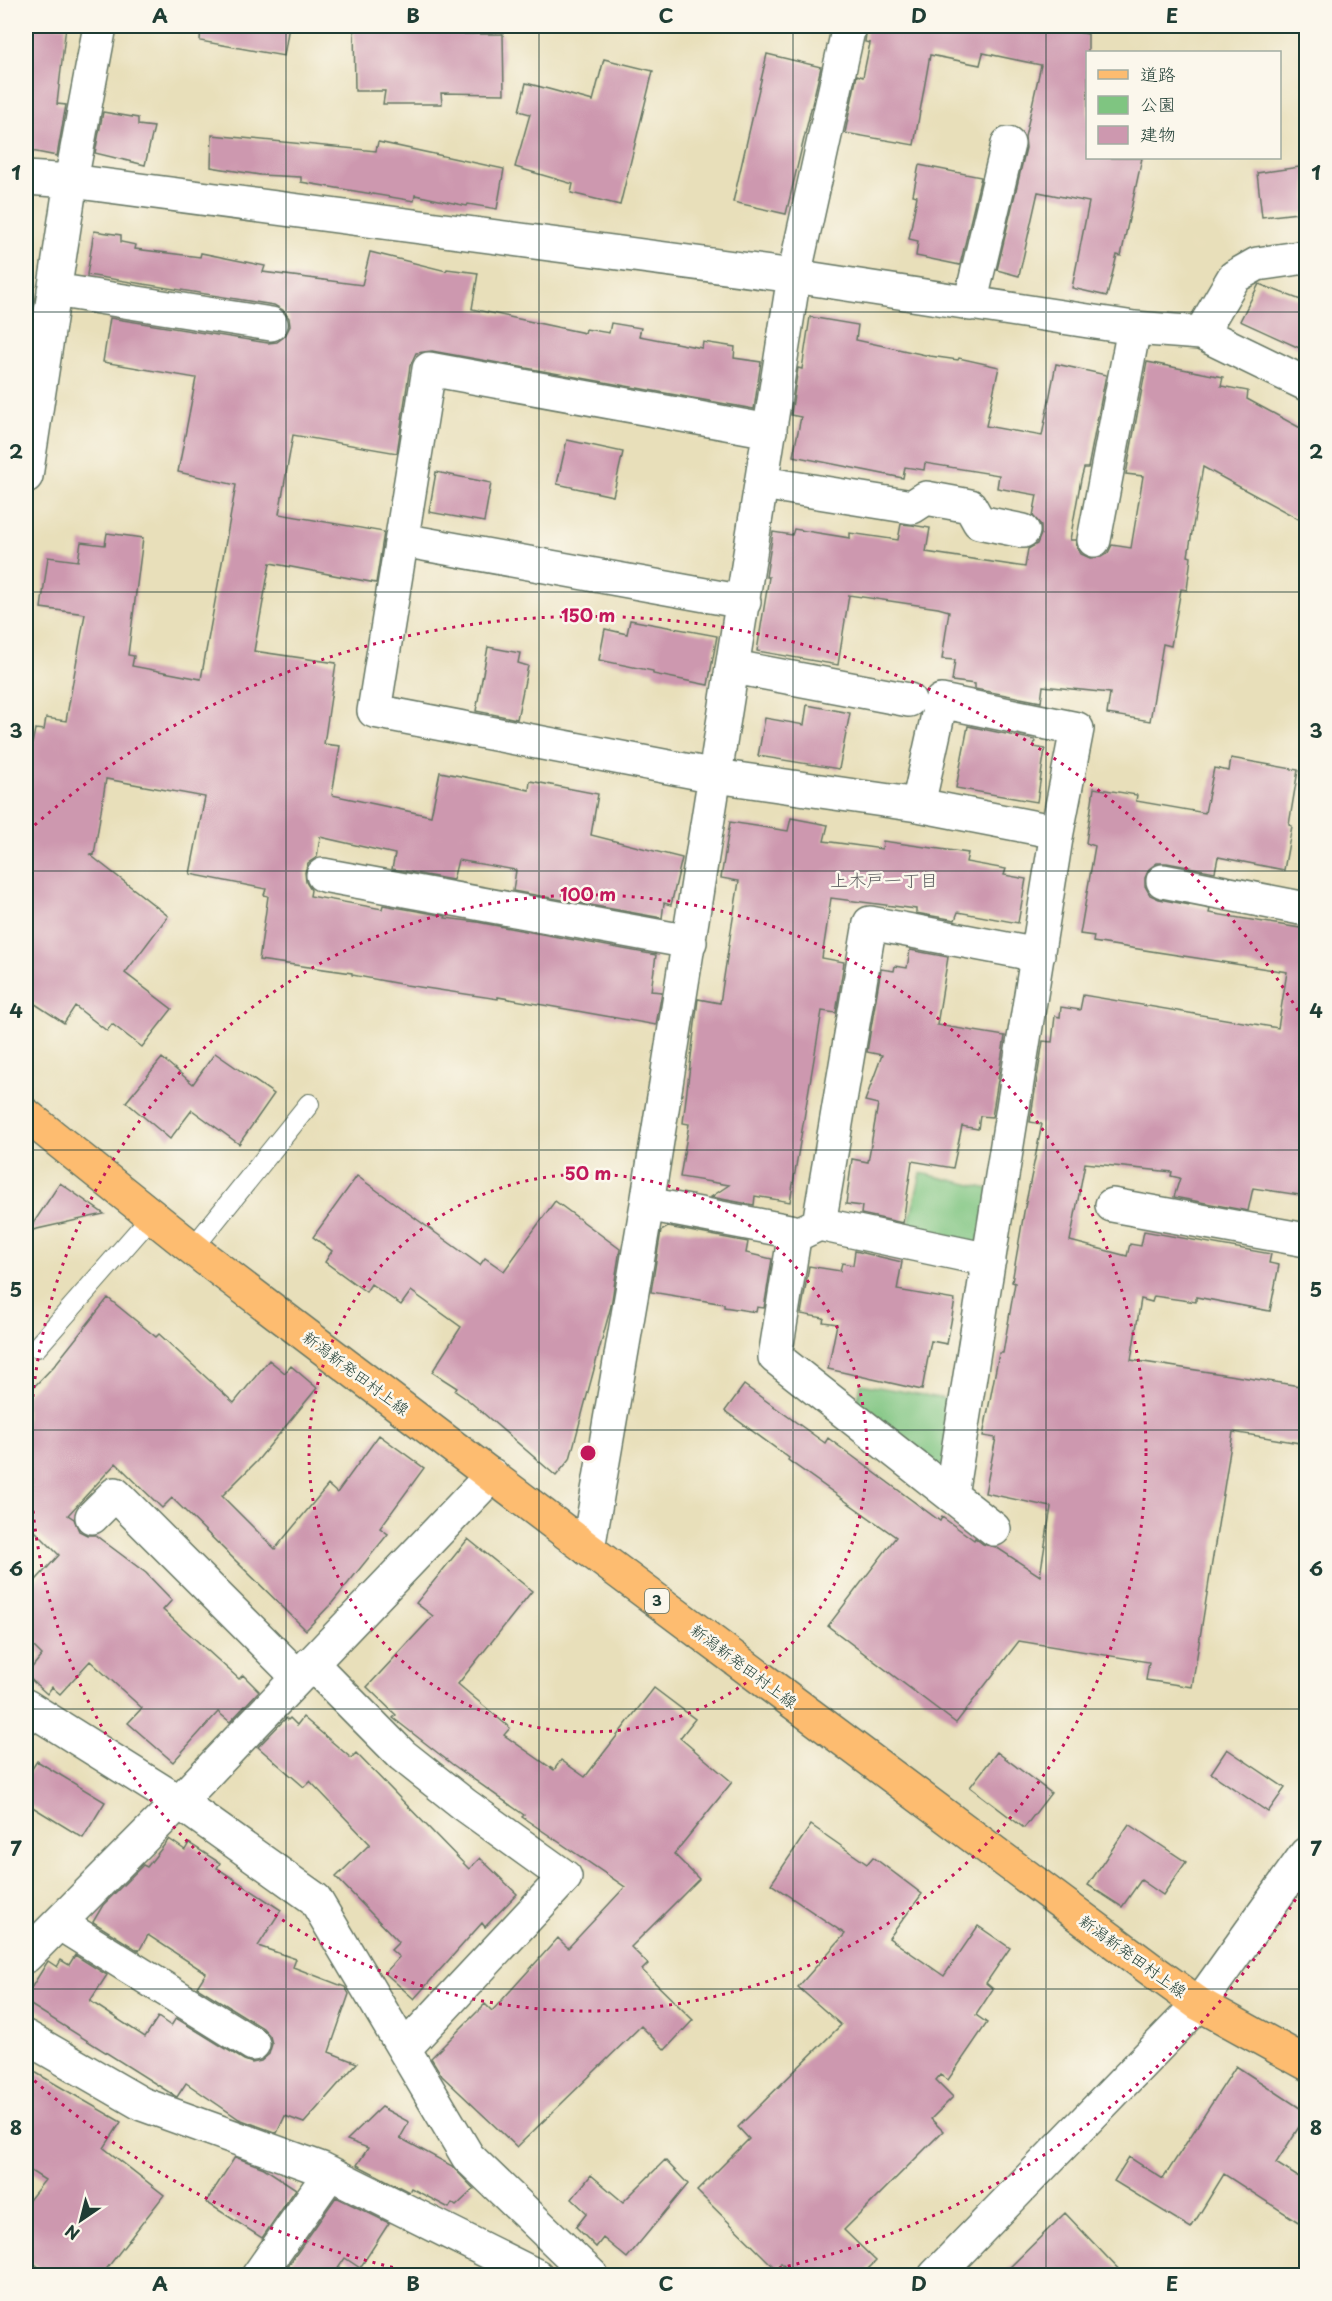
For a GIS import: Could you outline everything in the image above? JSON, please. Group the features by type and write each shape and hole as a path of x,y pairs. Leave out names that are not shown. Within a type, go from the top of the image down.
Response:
{"main road":[{"name":"新潟新発田村上線","path":"26,1115 193,1248 588,1549 1198,2004 1306,2063"}],"street":[{"path":"26,477 71,181 100,26"},
{"path":"588,1549 690,942 794,276 849,26"},
{"path":"970,304 1008,144"},
{"path":"26,178 71,181 794,276 1134,328 1201,333 1306,384"},
{"path":"1201,333 1234,277 1257,264 1306,257"},
{"path":"54,290 271,324"},
{"path":"1094,540 1134,328"},
{"path":"770,431 429,369 374,711 716,776 918,805 1057,832"},
{"path":"762,483 912,507 926,498 970,506 979,522 1023,531"},
{"path":"402,540 744,602"},
{"path":"734,667 909,700"},
{"path":"918,805 941,701 1077,729 1057,832 951,1495"},
{"path":"323,875 690,942"},
{"path":"1162,881 1306,909"},
{"path":"994,1529 775,1357 807,1228 870,924 1038,955"},
{"path":"647,1203 989,1260"},
{"path":"1112,1205 1306,1240"},
{"path":"26,1956 179,1802 492,1475"},
{"path":"92,1517 115,1494 304,1670 402,1755 565,1877 404,2049"},
{"path":"26,1706 179,1802 315,1899 468,2157 592,2276"},
{"path":"935,2276 1198,2004 1306,1854"},
{"path":"58,1923 252,2044"},
{"path":"26,2037 142,2104 330,2173 537,2276"},
{"path":"258,2276 330,2173"}],"lane":[{"path":"193,1248 309,1104"},
{"path":"37,1347 152,1216"}],"green space":[{"path":"921,1173 998,1191 987,1257 905,1240"},
{"path":"861,1384 964,1402 949,1491 854,1416"}],"building":[{"path":"26,26 66,26 57,104 66,105 57,156 26,150"},
{"path":"201,26 289,26 284,56 200,41"},
{"path":"354,26 464,26 463,34 503,34 504,94 441,93 442,104 383,104 385,91 355,91"},
{"path":"867,26 1044,26 1088,34 1086,159 1142,159 1121,256 1117,255 1107,296 1072,288 1089,202 1038,192 1019,276 997,270 1026,148 1025,137 1041,65 983,53 980,65 930,55 914,145 845,133 857,75 863,77 870,43 865,42"},
{"path":"767,54 821,67 786,214 733,202"},
{"path":"604,59 653,71 620,205 571,193 573,184 515,167 530,114 519,111 526,83 593,101"},
{"path":"103,112 138,118 138,125 154,127 145,165 95,153"},
{"path":"212,135 376,151 378,142 504,169 497,209 468,204 467,206 415,195 414,201 301,182 301,177 260,175 211,167"},
{"path":"919,165 981,177 960,265 916,256 918,241 909,239 917,196 913,195"},
{"path":"1306,166 1306,212 1262,217 1257,173"},
{"path":"94,231 121,235 121,242 136,245 135,249 200,257 201,253 265,266 263,272 362,285 370,252 446,271 447,269 478,273 472,309 585,333 586,329 609,333 611,323 641,328 639,336 702,348 703,342 735,347 734,358 761,362 754,409 432,351 416,353 410,366 397,453 293,435 279,514 384,532 376,583 270,563 254,651 336,663 324,744 340,746 332,795 431,816 440,772 529,790 530,781 598,794 591,835 682,858 671,905 664,903 662,918 513,891 516,870 458,860 453,880 392,869 395,854 320,837 317,857 308,863 305,872 306,882 311,890 310,896 382,909 383,905 656,955 651,991 662,992 656,1025 498,997 498,999 406,985 352,975 352,973 259,960 268,896 264,895 266,889 190,874 205,797 106,779 94,855 89,854 168,916 125,973 172,1009 142,1047 112,1024 107,1031 75,1006 64,1023 26,998 26,743 32,744 35,729 44,730 46,718 66,721 85,614 41,608 48,557 78,561 81,542 105,545 107,533 143,538 128,655 134,656 132,666 201,679 236,485 178,472 196,378 103,362 110,318 268,343 277,342 285,336 290,326 289,318 283,310 274,305 87,275"},
{"path":"1259,284 1306,302 1306,351 1240,321"},
{"path":"810,317 858,325 856,340 930,356 958,360 959,358 999,367 986,426 1042,436 1056,364 1106,375 1088,468 1084,468 1081,479 1070,540 1076,540 1081,554 1090,558 1101,557 1108,553 1112,545 1131,548 1143,476 1126,474 1147,362 1223,377 1221,386 1248,391 1247,399 1306,431 1306,523 1203,467 1188,556 1191,557 1187,590 1181,589 1171,646 1163,644 1150,721 1107,714 1110,693 1043,686 1041,702 975,689 975,684 952,681 955,660 942,659 949,611 938,608 849,595 838,665 757,651 769,577 766,577 773,532 792,535 794,529 850,538 850,533 898,540 901,524 912,525 930,528 926,552 1025,567 1028,549 1037,544 1041,534 1041,525 1033,516 1037,495 997,488 999,475 925,463 924,470 905,467 903,478 793,456 801,417 791,415 798,368 802,369"},
{"path":"567,440 623,452 613,496 557,484"},
{"path":"436,472 491,483 484,522 429,512"},
{"path":"630,620 717,636 708,685 599,660 605,629 627,634"},
{"path":"488,647 520,653 518,663 528,666 517,719 476,711"},
{"path":"807,705 850,713 839,769 758,756 765,718 804,725"},
{"path":"968,726 1035,740 1034,747 1045,749 1037,802 956,788"},
{"path":"1231,758 1298,770 1289,825 1292,826 1284,870 1218,857 1215,872 1157,863 1149,869 1145,878 1145,886 1150,895 1159,899 1210,909 1209,913 1306,929 1306,1196 1253,1188 1248,1211 1174,1197 1180,1178 1171,1176 1172,1172 1085,1163 1070,1241 1127,1256 1130,1244 1141,1246 1144,1231 1271,1254 1269,1263 1279,1265 1270,1311 1196,1297 1196,1302 1154,1296 1152,1302 1141,1299 1131,1360 1306,1387 1306,1444 1233,1432 1192,1687 1146,1680 1149,1662 1019,1641 956,1723 828,1626 896,1537 788,1460 789,1458 725,1411 744,1385 825,1443 828,1438 940,1521 942,1517 974,1540 975,1538 983,1544 996,1547 1040,1576 1051,1507 985,1493 996,1438 983,1436 999,1353 1003,1353 1015,1283 1012,1282 1042,1124 1030,1122 1043,1041 1052,1042 1055,1016 1060,1017 1061,1007 1080,1010 1083,995 1278,1028 1287,972 1093,942 1094,936 1080,934 1095,846 1086,843 1094,788 1137,795 1136,801 1205,813 1214,768 1229,771"},
{"path":"791,818 828,825 824,841 882,849 883,841 968,853 966,862 1006,869 1004,875 1026,879 1018,923 958,912 955,920 916,913 916,909 831,898 822,958 844,962 836,1013 822,1011 790,1202 755,1196 754,1205 711,1197 729,1185 680,1177 689,1124 683,1123 698,999 720,1003 739,881 721,878 730,822 788,831"},
{"path":"910,950 948,957 937,1025 1005,1036 992,1117 980,1116 978,1129 962,1126 953,1168 912,1161 903,1223 861,1214 862,1206 846,1204 852,1159 868,1162 878,1104 865,1101 882,1055 867,1052 881,969 894,971 895,966 907,968"},
{"path":"215,1053 274,1094 239,1144 192,1110 170,1139 126,1102 162,1058 193,1084"},
{"path":"357,1176 480,1265 485,1258 504,1271 555,1201 620,1249 611,1306 570,1459 556,1476 455,1391 457,1388 432,1372 461,1327 411,1291 401,1305 371,1284 366,1292 325,1262 332,1251 313,1237"},
{"path":"60,1183 104,1214 28,1231"},
{"path":"668,1227 748,1242 746,1253 772,1259 764,1308 757,1307 756,1312 724,1307 724,1304 651,1292 661,1231"},
{"path":"855,1251 902,1262 897,1290 955,1300 947,1344 931,1341 922,1390 828,1369 837,1324 823,1322 824,1318 801,1314 809,1266 840,1271 842,1263 853,1265"},
{"path":"108,1298 156,1337 159,1334 234,1403 269,1360 285,1373 291,1366 317,1388 257,1461 222,1496 275,1549 328,1485 337,1493 379,1435 424,1468 380,1528 388,1534 332,1603 306,1630 172,1498 162,1508 116,1463 68,1515 74,1519 79,1531 87,1535 95,1535 146,1573 172,1600 163,1610 239,1679 243,1675 259,1691 230,1722 218,1712 173,1762 128,1723 142,1708 90,1661 60,1694 52,1687 47,1694 26,1675 42,1655 26,1639 26,1591 59,1555 26,1522 26,1395 54,1366"},
{"path":"468,1539 532,1591 458,1684 510,1728 504,1735 554,1770 561,1760 585,1777 654,1688 695,1719 680,1738 732,1782 674,1854 699,1879 631,1947 648,1964 642,1970 693,2020 665,2050 641,2026 517,2147 442,2076 431,2058 485,2004 492,2011 558,1938 568,1948 625,1887 522,1817 524,1815 452,1764 393,1718 396,1715 367,1687 433,1616 416,1603"},
{"path":"303,1717 351,1758 356,1753 469,1869 480,1858 517,1894 485,1927 482,1923 414,1999 385,1973 399,1957 391,1950 399,1942 336,1877 370,1844 310,1781 304,1787 258,1747 286,1718 288,1720 290,1718 297,1725"},
{"path":"1227,1749 1285,1788 1268,1812 1211,1773"},
{"path":"997,1752 1051,1793 1024,1828 970,1787"},
{"path":"37,1761 105,1802 83,1838 26,1803 26,1778"},
{"path":"1129,1824 1186,1862 1163,1895 1141,1880 1122,1907 1088,1885"},
{"path":"811,1825 867,1864 873,1857 922,1894 889,1938 944,1976 978,1926 1010,1948 986,1983 993,1989 976,2015 987,2023 948,2080 940,2075 936,2080 953,2097 931,2119 943,2131 844,2230 876,2261 861,2276 793,2276 781,2263 776,2269 697,2191 749,2139 738,2127 841,2025 798,1987 845,1934 771,1884"},
{"path":"169,1839 185,1850 189,1843 220,1863 217,1868 281,1910 258,1946 296,1959 293,1967 345,1987 349,1994 329,2052 357,2063 304,2123 285,2116 277,2133 239,2119 186,2083 177,2097 26,2002 26,1996 48,1961 57,1967 61,1960 69,1965 75,1955 107,1975 90,2001 145,2037 158,2017 171,2026 176,2018 244,2060 252,2063 261,2061 269,2054 272,2044 270,2036 263,2028 197,1987 206,1973 148,1935 139,1951 93,1922 103,1905 143,1865 147,1867"},
{"path":"1236,2066 1306,2112 1306,2116 1276,2163 1306,2182 1306,2227 1224,2174 1191,2228 1114,2181 1129,2157 1163,2179"},
{"path":"26,2067 121,2122 104,2148 164,2195 101,2276 48,2276 35,2264 26,2264 26,2204 45,2180 26,2168"},
{"path":"381,2107 409,2122 400,2138 452,2166 474,2189 456,2206 452,2203 449,2208 411,2188 409,2192 357,2165 368,2148 347,2140"},
{"path":"235,2157 264,2168 296,2189 262,2238 206,2202"},
{"path":"665,2160 688,2184 627,2258 603,2238 596,2247 576,2227 587,2213 572,2199 591,2175 623,2202"},
{"path":"336,2197 389,2223 360,2268 345,2258 333,2276 281,2276"},
{"path":"1065,2213 1125,2276 1001,2276"}],"district":[{"name":"上木戸一丁目","path":"884,881"}]}
